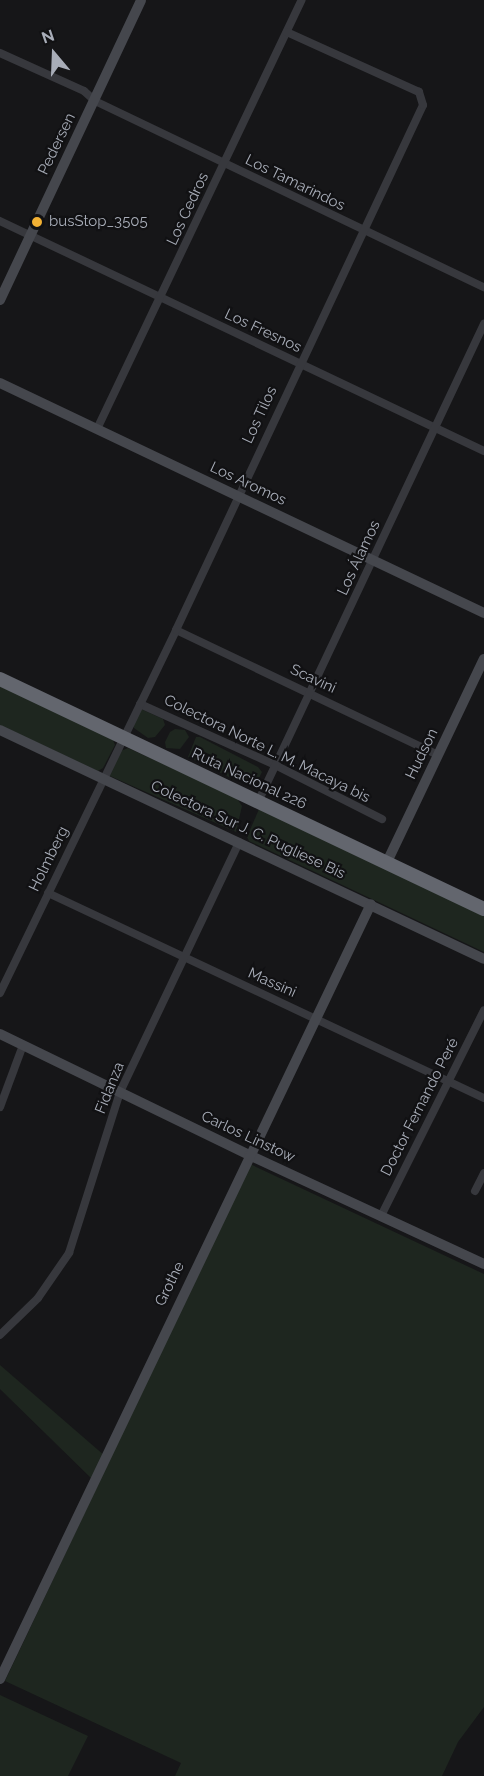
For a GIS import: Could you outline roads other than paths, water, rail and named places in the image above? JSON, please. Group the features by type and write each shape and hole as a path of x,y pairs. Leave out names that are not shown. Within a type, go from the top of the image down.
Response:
{"highway":[{"name":"Ruta Nacional 226","path":"0,679 484,909"}],"street":[{"name":"Pedersen","path":"0,300 141,0"},
{"name":"Los Cedros","path":"97,429 302,0"},
{"name":"Los Tilos","path":"123,737 176,630 237,496 423,105 419,92 287,32"},
{"name":"Los Tamarindos","path":"0,53 84,91 95,101 224,164 484,287"},
{"name":"Los Fresnos","path":"0,221 484,451"},
{"name":"Los Álamos","path":"258,802 484,324"},
{"name":"Los Aromos","path":"0,383 484,613"},
{"name":"Scavini","path":"176,630 438,755"},
{"name":"Hudson","path":"387,862 484,659"},
{"name":"Colectora Norte L. M. Macaya bis","path":"140,704 275,765 382,819"},
{"name":"Colectora Sur J. C. Pugliese Bis","path":"0,730 484,958"},
{"name":"Holmberg","path":"0,993 123,737"},
{"name":"Fidanza","path":"0,1335 38,1298 65,1260 120,1092 239,842"},
{"name":"Massini","path":"48,893 484,1098"},
{"name":"Grothe","path":"0,1679 371,904"},
{"name":"Doctor Fernando Peré","path":"381,1216 484,1010"},
{"name":"Carlos Linstow","path":"0,1034 249,1155 484,1264"},
{"path":"0,1107 23,1045"},
{"path":"475,1191 484,1173"}],"place":[{"name":"busStop_3505","path":"37,222"}]}
